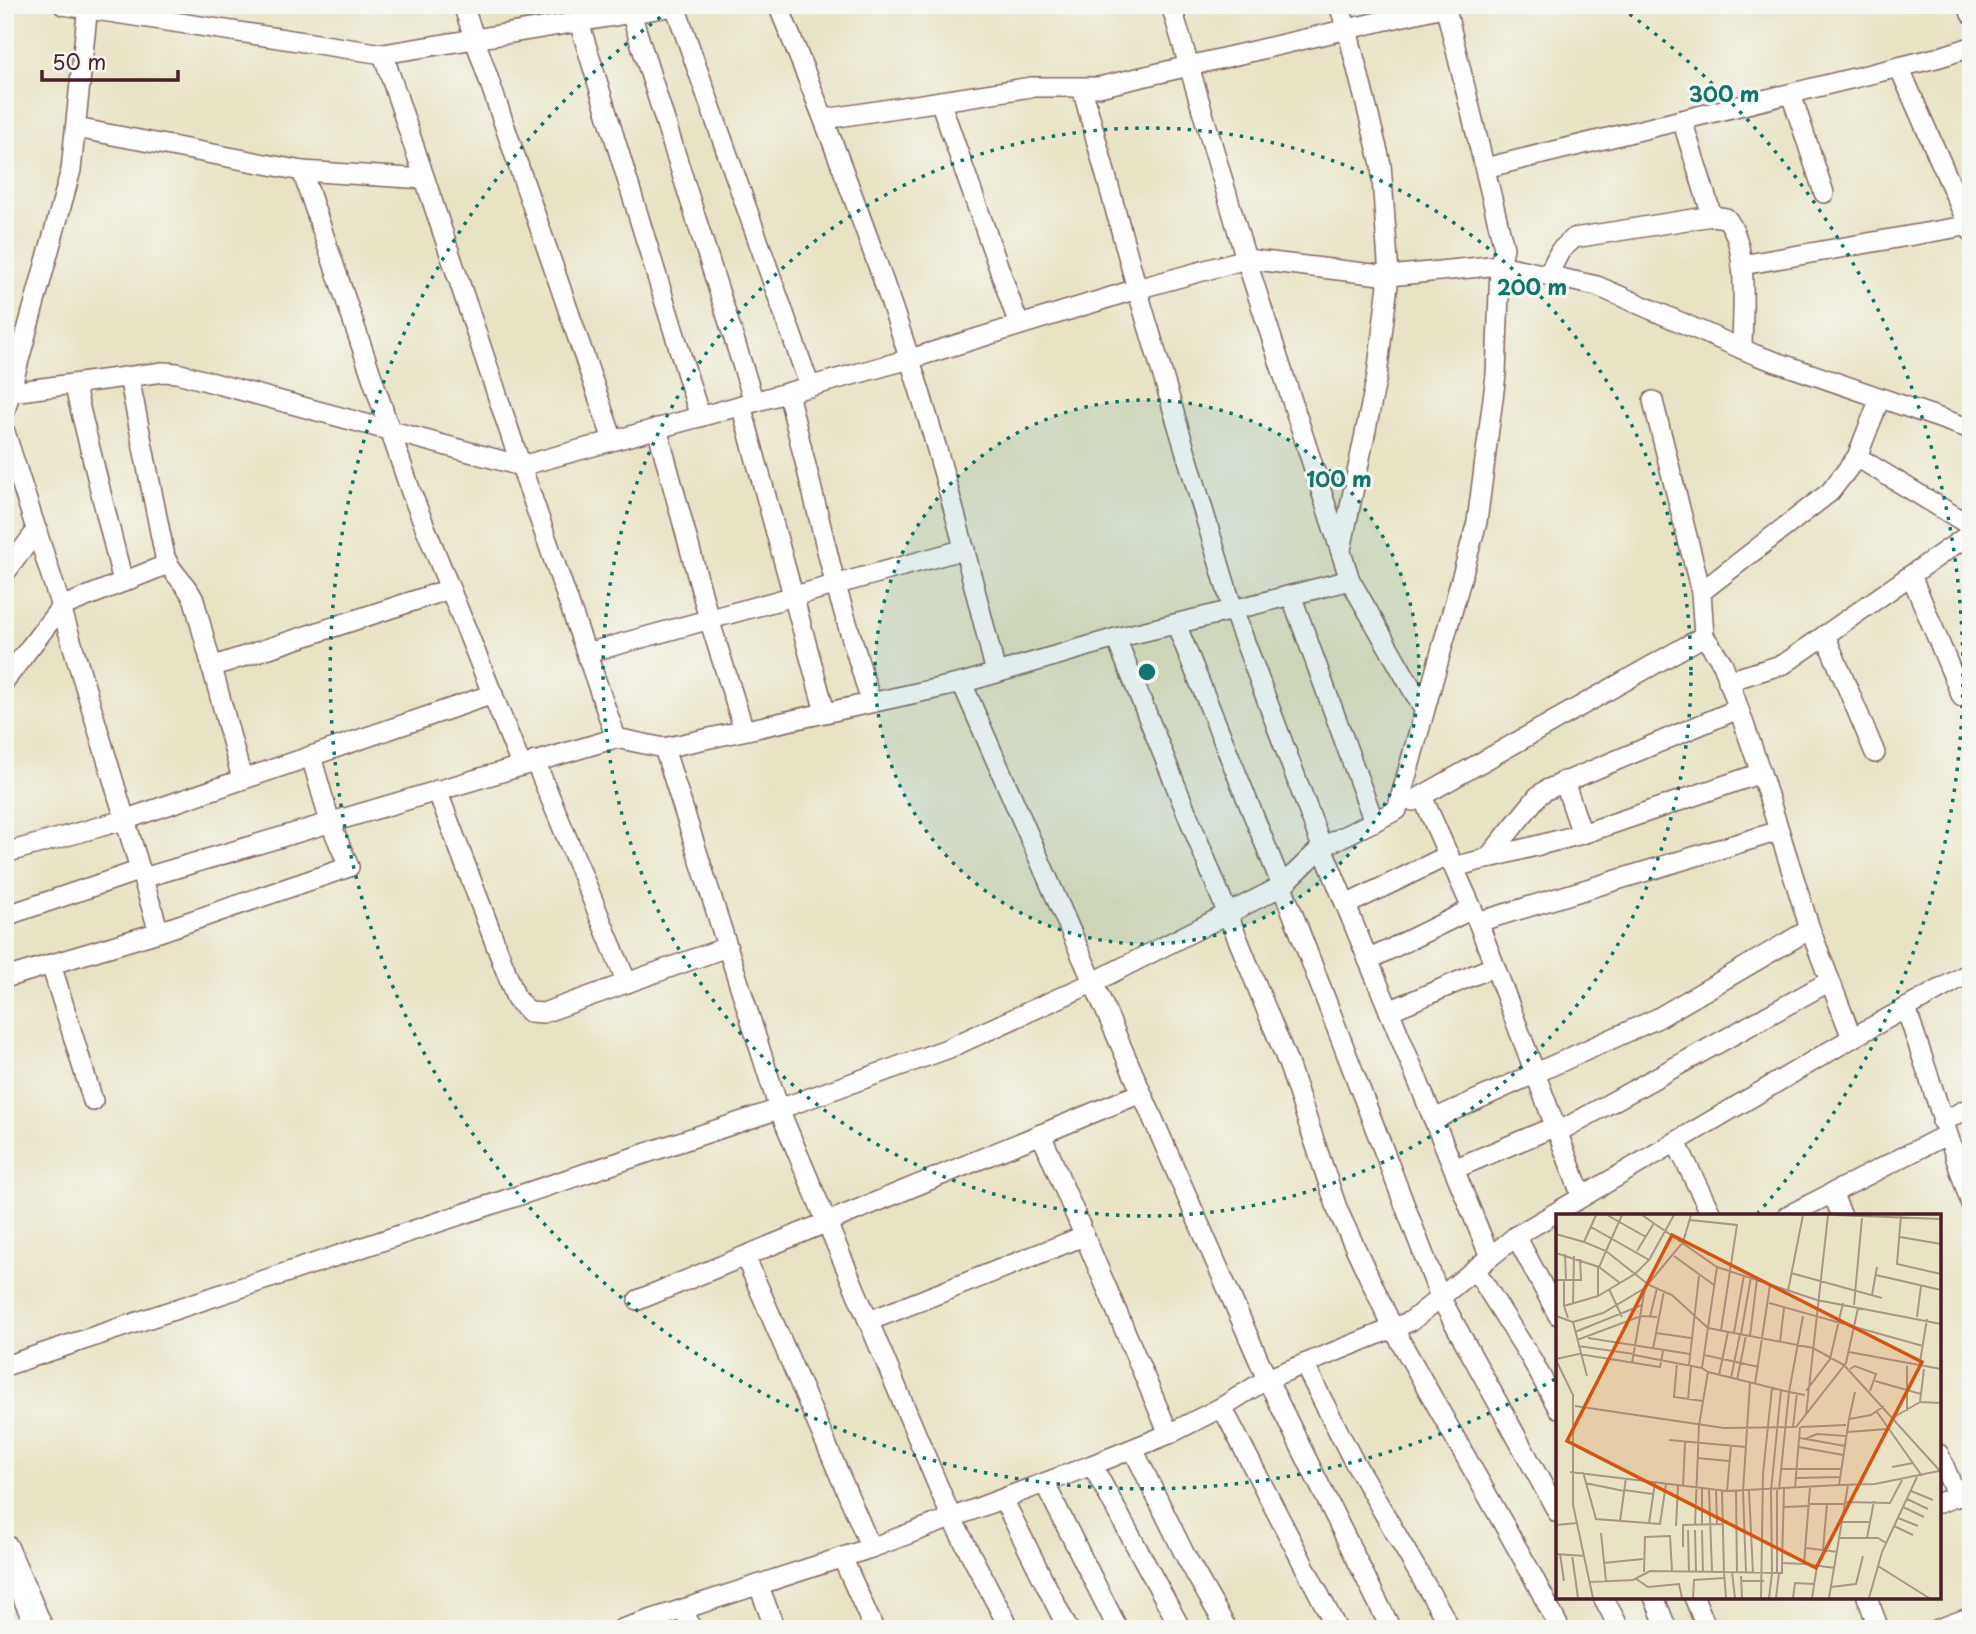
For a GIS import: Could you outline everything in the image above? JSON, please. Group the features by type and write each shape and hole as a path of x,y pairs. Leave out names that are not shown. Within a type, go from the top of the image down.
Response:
{"street":[{"path":"63,5 383,54 678,6 810,387"},
{"path":"463,5 613,440"},
{"path":"778,5 825,119 910,359 965,549 996,673"},
{"path":"1171,5 1246,259 1340,553 1350,580 1423,708"},
{"path":"1339,5 1381,164 1389,276 1377,376 1340,553"},
{"path":"1968,5 1971,14"},
{"path":"825,119 1031,87 1099,87 1447,6 1504,248 1500,265 1496,374 1477,522 1423,708 1397,810"},
{"path":"5,411 8,391 71,170 89,7"},
{"path":"631,13 748,404 825,712"},
{"path":"579,22 700,416"},
{"path":"1485,168 1940,57 1971,47"},
{"path":"383,54 616,738"},
{"path":"1742,265 1970,227 1899,67"},
{"path":"1083,88 1138,289 1233,610 1322,847 1454,1169 1482,1263 1556,1404"},
{"path":"1791,94 1824,193"},
{"path":"940,101 1019,326"},
{"path":"1682,120 1712,216"},
{"path":"76,128 302,171 425,179"},
{"path":"302,171 411,492 493,694 528,763 627,983"},
{"path":"1548,275 1560,251 1574,238 1712,216 1726,218 1733,226 1742,265 1742,349"},
{"path":"8,391 163,372 192,375 522,466 910,359 1246,259 1389,276 1500,265 1598,286 1742,349 1971,429"},
{"path":"129,377 168,564 190,590 242,779"},
{"path":"74,384 122,582"},
{"path":"788,393 835,583 871,702"},
{"path":"1701,592 1830,492 1857,457 1880,398"},
{"path":"1653,401 1701,592 1704,636 1723,664 1810,929 1852,1038"},
{"path":"657,428 709,619 744,730"},
{"path":"5,432 159,932"},
{"path":"1857,457 1971,526"},
{"path":"5,573 37,530"},
{"path":"1728,681 1784,664 1971,533"},
{"path":"587,653 965,549"},
{"path":"5,680 61,607 168,564"},
{"path":"1911,575 1962,696"},
{"path":"5,916 616,738 664,748 962,682 1116,638 1350,580"},
{"path":"211,667 450,589"},
{"path":"1291,595 1374,822"},
{"path":"1176,624 1282,886 1440,1297 1556,1509"},
{"path":"1825,635 1875,753"},
{"path":"5,1366 779,1110 947,1049 1092,983 1282,886 1322,847 1397,810 1704,636"},
{"path":"1116,638 1288,1063 1338,1211 1393,1328 1560,1629"},
{"path":"962,682 1267,1379 1391,1629"},
{"path":"5,853 124,820 493,694"},
{"path":"1487,859 1538,796 1564,781 1738,709"},
{"path":"664,748 779,1110 952,1519 1010,1629"},
{"path":"5,978 159,932 349,867 330,822 311,756"},
{"path":"1346,905 1452,861 1487,859 1582,834 1760,773"},
{"path":"1564,781 1582,834"},
{"path":"437,790 516,998 529,1013 543,1013 727,947"},
{"path":"1422,796 1495,966 1582,1197"},
{"path":"1368,960 1475,916 1779,831"},
{"path":"1433,1119 1658,1018 1810,929"},
{"path":"51,964 93,1101"},
{"path":"1389,1011 1495,966"},
{"path":"622,1629 871,1548 1133,1449 1222,1408 1267,1379 1411,1321 1516,1236 1852,1038 1971,972"},
{"path":"1454,1169 1557,1129 1830,981"},
{"path":"1906,1008 1971,1204"},
{"path":"638,1300 1141,1093"},
{"path":"1791,1214 1944,1128 1971,1107"},
{"path":"1041,1135 1169,1434"},
{"path":"1676,1142 1711,1214"},
{"path":"1832,1192 1841,1214"},
{"path":"869,1321 1084,1236"},
{"path":"1516,1236 1556,1311"},
{"path":"745,1256 871,1548"},
{"path":"1304,1364 1352,1458 1451,1629"},
{"path":"1222,1408 1337,1629"},
{"path":"1133,1449 1186,1557 1227,1629"},
{"path":"1941,1459 1955,1497"},
{"path":"1092,1465 1181,1629"},
{"path":"1045,1483 1118,1629"},
{"path":"1003,1499 1068,1629"},
{"path":"5,1548 40,1629"},
{"path":"842,1557 874,1629"},
{"path":"759,1586 775,1629"},
{"path":"1604,1599 1620,1629"},
{"path":"1655,1599 1667,1629"},
{"path":"1695,1599 1707,1629"},
{"path":"1868,1599 1879,1629"},
{"path":"684,1609 691,1629"},
{"path":"1938,1629 1970,1618"}]}
